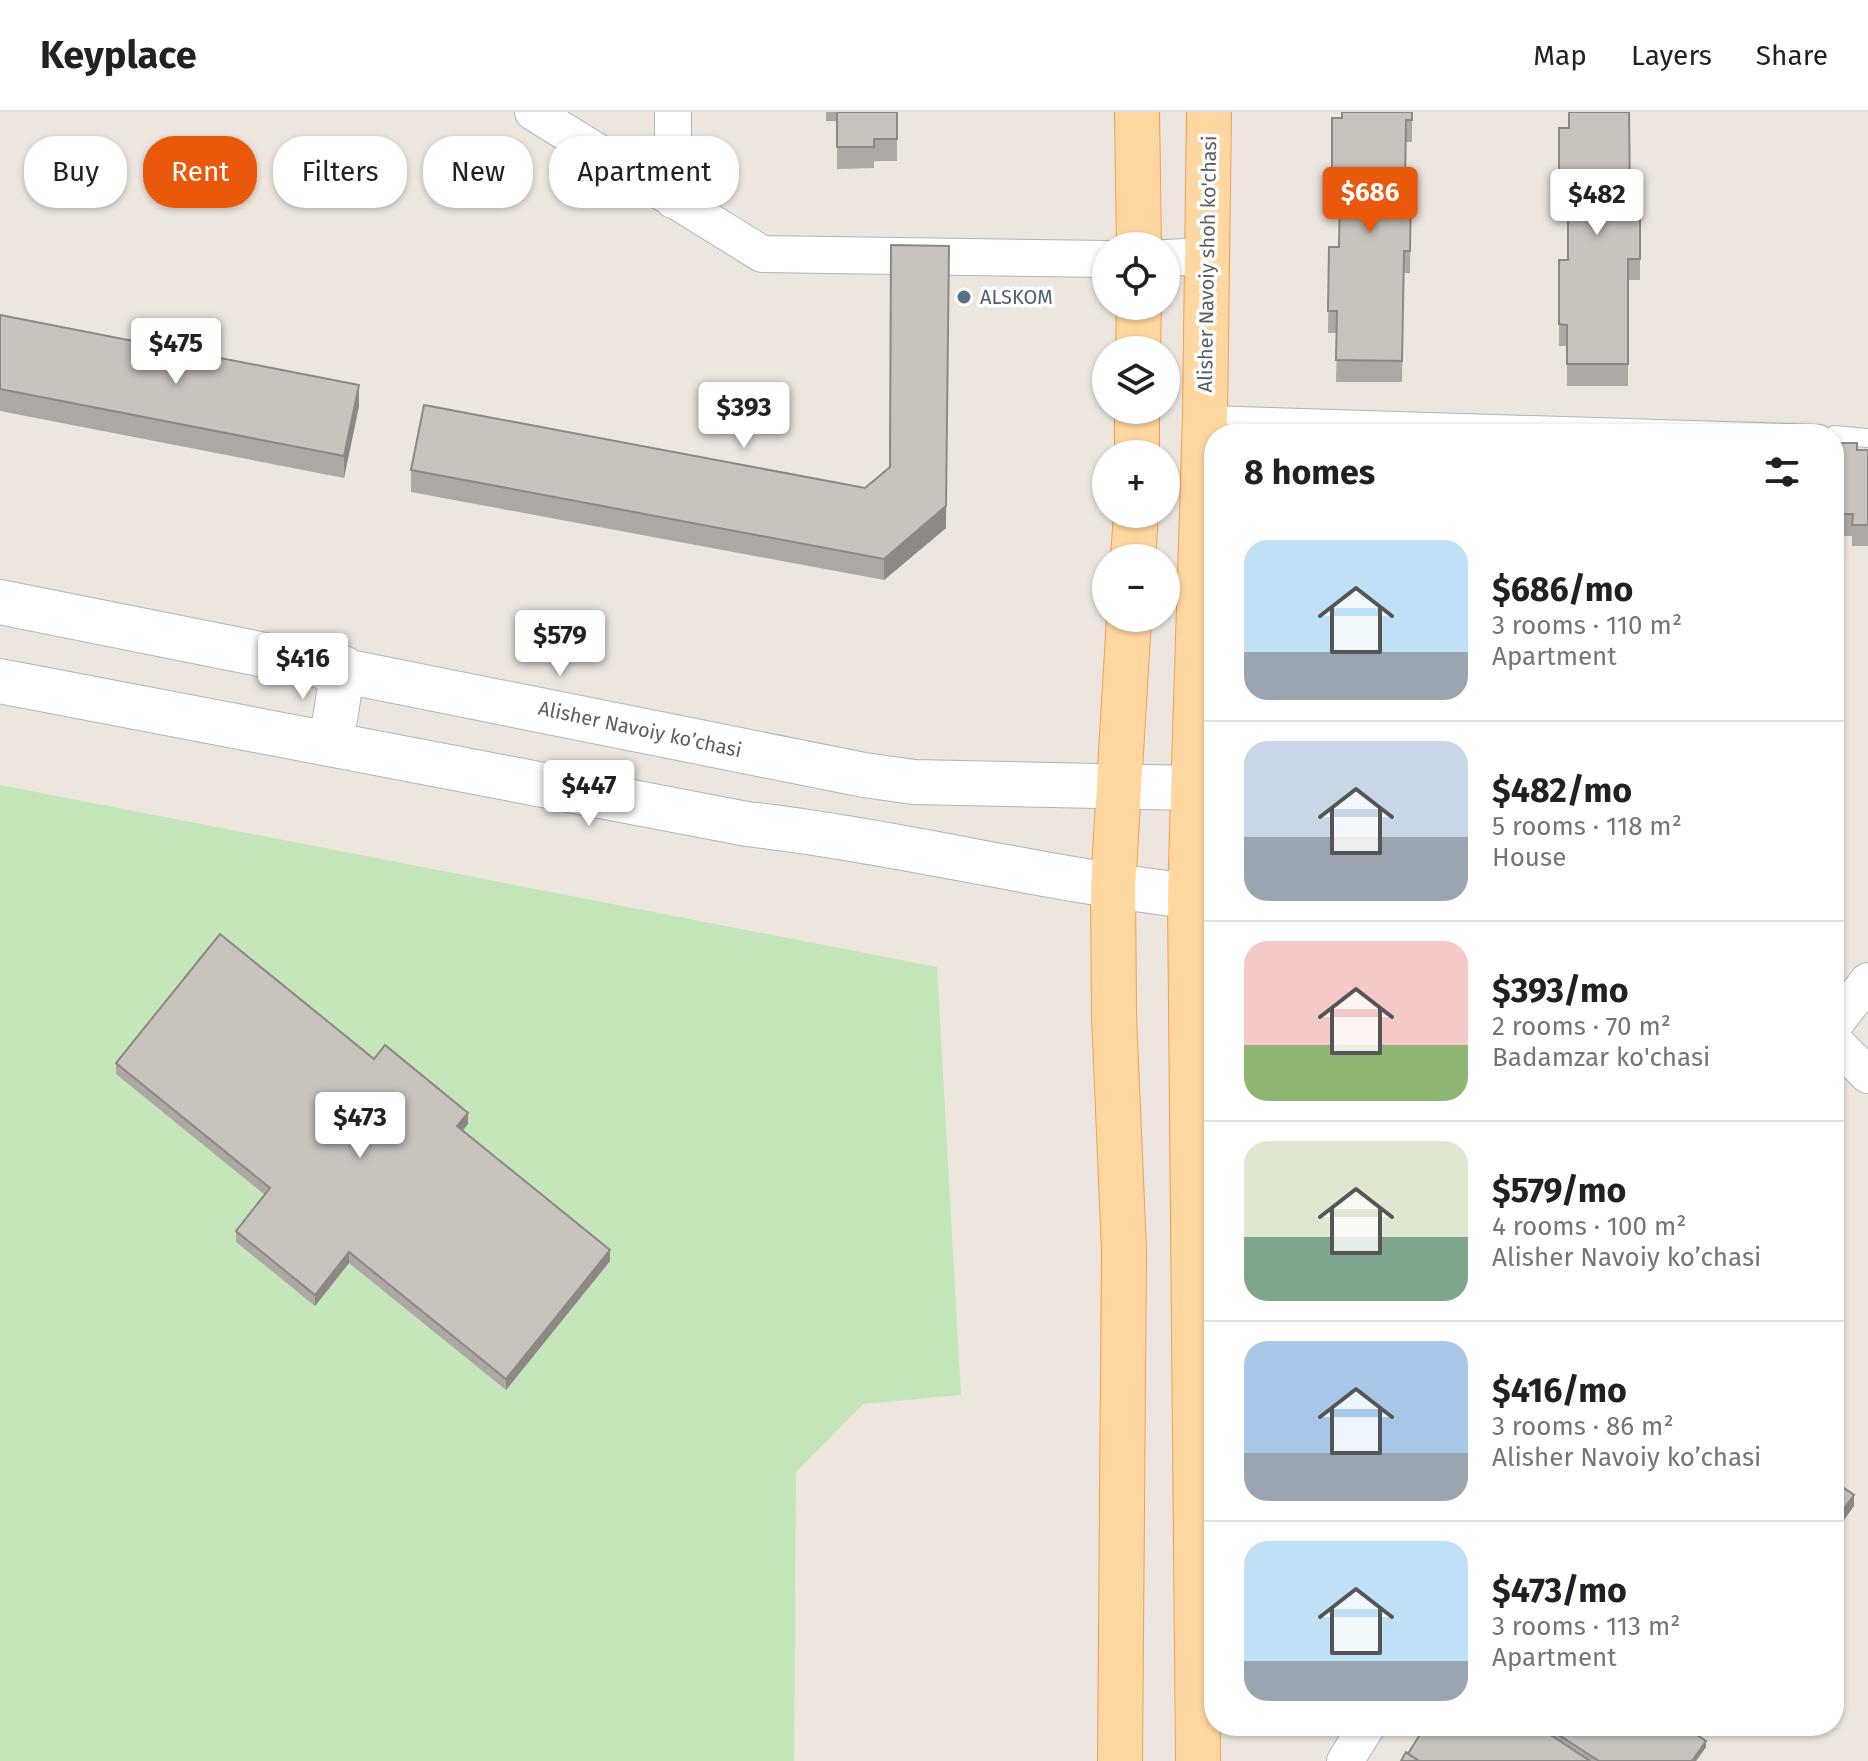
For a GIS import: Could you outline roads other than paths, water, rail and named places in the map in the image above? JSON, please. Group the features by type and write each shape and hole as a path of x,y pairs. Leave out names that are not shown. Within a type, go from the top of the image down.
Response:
{"main road":[{"path":"1137,112 1139,232"},
{"name":"Alisher Navoiy shoh ko'chasi","path":"1205,424 1187,257 1209,112"},
{"name":"Alisher Navoiy shoh ko'chasi","path":"1198,1761 1190,896 1204,444"},
{"name":"Alisher Navoiy ko’chasi","path":"0,602 343,668 864,775 914,782 1192,788"},
{"path":"1120,1761 1124,1250 1114,1016 1113,887 1128,632"},
{"path":"331,744 343,668"},
{"path":"0,681 747,824 818,832 1113,887 1190,896"}],"street":[{"path":"533,112 571,136"},
{"path":"673,112 673,136"},
{"path":"686,208 762,254 1092,259"},
{"path":"1844,1012 1868,981"},
{"path":"1844,1051 1868,1075"},
{"path":"1345,1761 1361,1736"}],"lane":[{"path":"1205,415 1496,424"},
{"path":"1844,436 1868,438"}],"place":[{"name":"ALSKOM","path":"964,297"}]}
